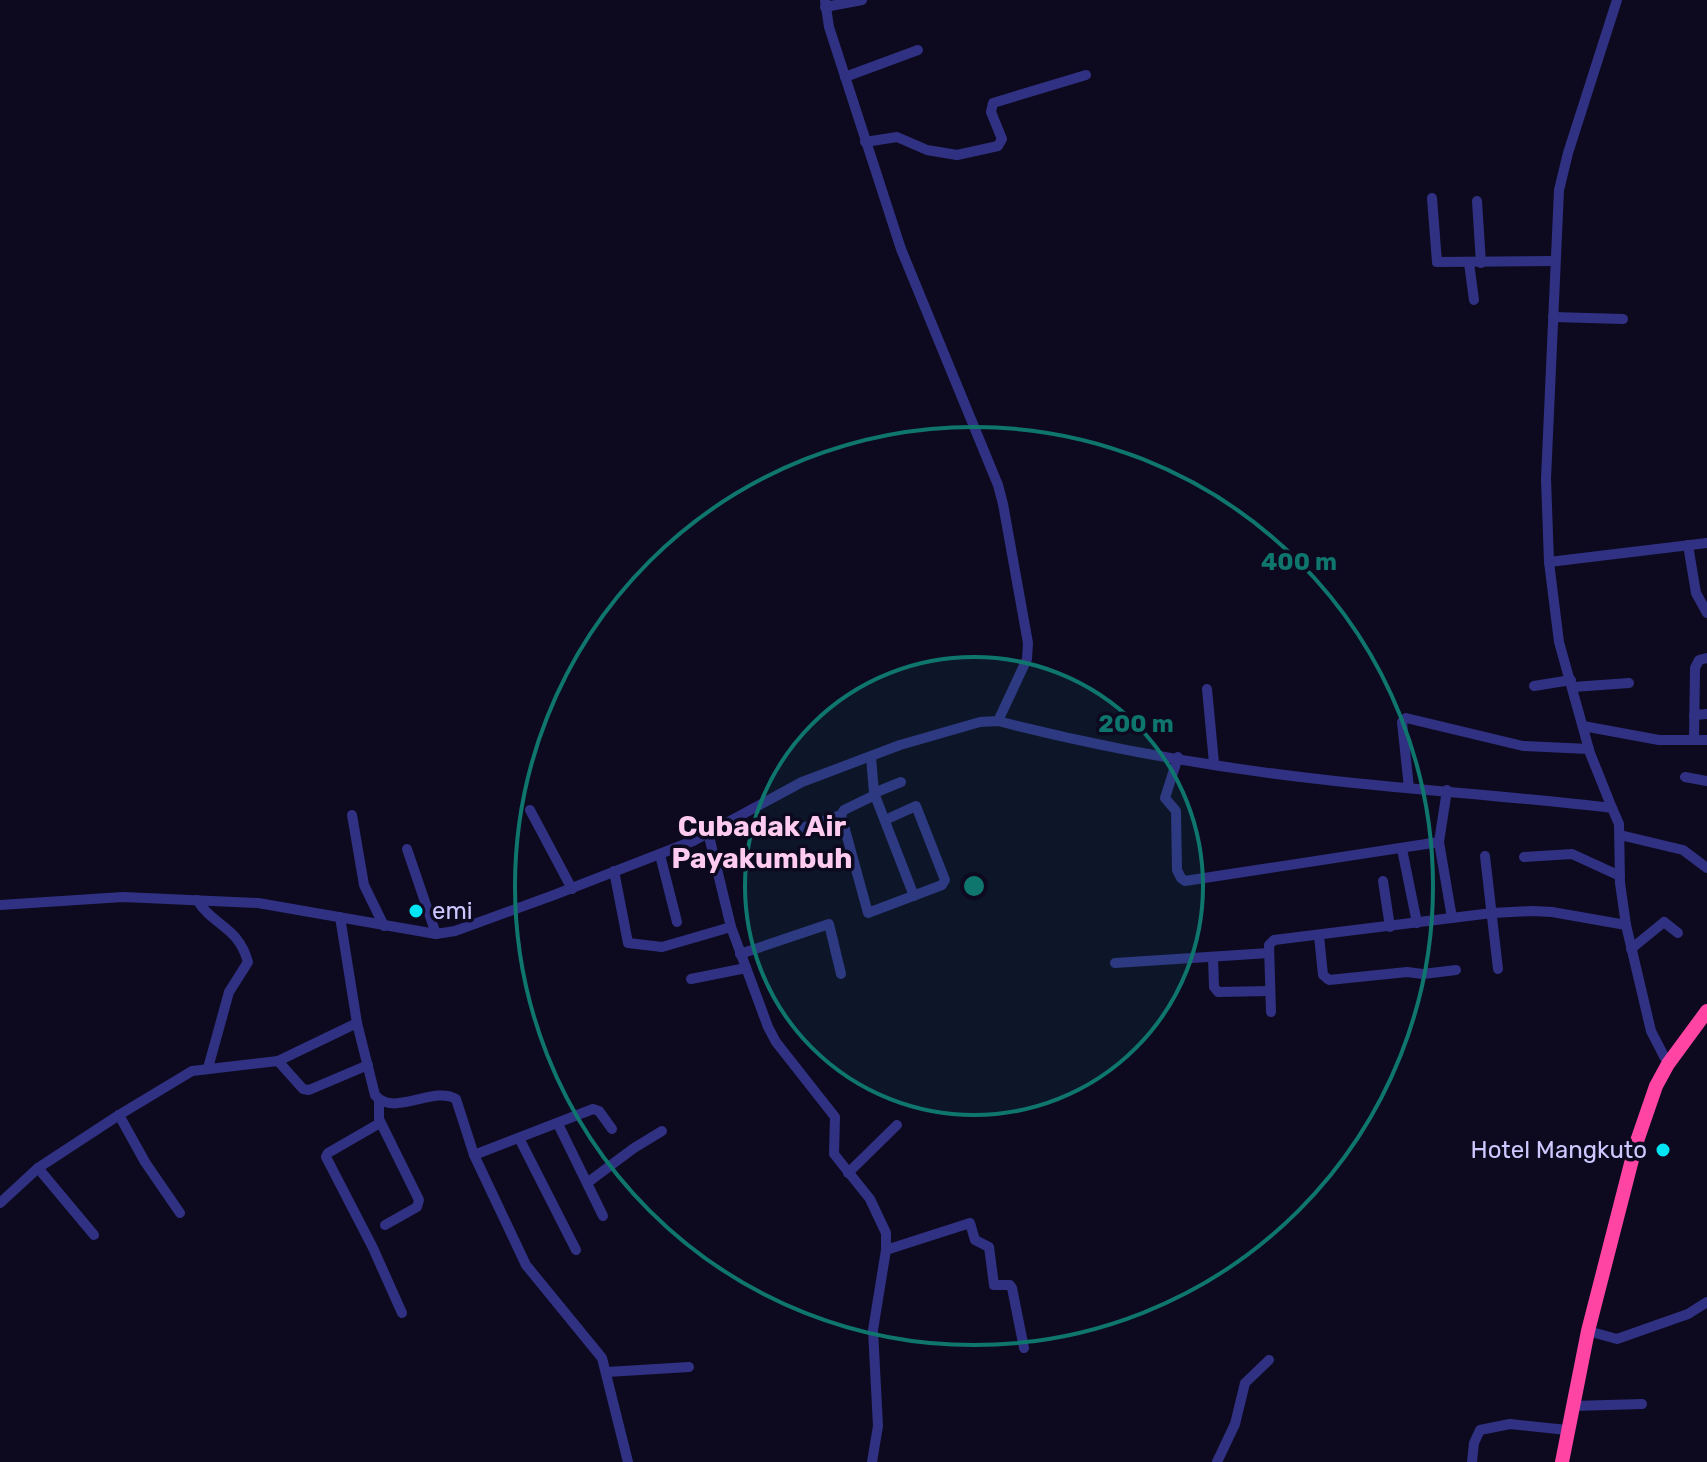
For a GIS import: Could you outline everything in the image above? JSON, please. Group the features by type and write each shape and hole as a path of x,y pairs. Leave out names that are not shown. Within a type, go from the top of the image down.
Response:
{"highway":[{"path":"1562,1462 1588,1331 1636,1144 1656,1086 1706,1012"}],"street":[{"path":"862,0 825,4 865,142 901,249 1000,492 1028,643 1027,659 998,721"},
{"path":"1617,0 1559,190 1546,479 1549,562 1559,642 1589,749 1620,835 1620,876 1631,949 1651,1031 1668,1064"},
{"path":"845,77 918,50"},
{"path":"865,142 897,137 927,150 957,155 998,146 1002,139 991,112 993,103 1086,75"},
{"path":"1432,198 1437,262 1554,261"},
{"path":"1474,300 1477,201"},
{"path":"1553,317 1623,319"},
{"path":"1549,562 1707,543"},
{"path":"1688,545 1696,593 1707,613"},
{"path":"1694,740 1695,668 1699,660 1707,658"},
{"path":"1534,686 1629,683"},
{"path":"1207,689 1214,763"},
{"path":"1694,715 1707,714"},
{"path":"1409,788 1402,722 1406,718 1523,746 1589,749"},
{"path":"0,905 123,897 258,903 436,934 455,931 660,855 802,782 948,730 980,722 998,721 1178,757 1306,778 1612,808"},
{"path":"1583,726 1659,740 1707,740"},
{"path":"871,757 875,794 914,896"},
{"path":"1178,757 1165,798 1175,808 1177,870 1185,881 1439,842"},
{"path":"1685,777 1707,781"},
{"path":"790,832 841,815 844,810 901,782"},
{"path":"1447,790 1439,842 1452,918"},
{"path":"841,815 868,913 942,885 944,876 916,806 885,820"},
{"path":"530,810 572,889"},
{"path":"352,815 364,885 384,926"},
{"path":"708,832 731,927 771,1034 835,1117 834,1154 870,1199 886,1233 873,1330 878,1426 872,1462"},
{"path":"1620,835 1683,850 1707,868"},
{"path":"407,849 436,934"},
{"path":"1402,849 1417,923"},
{"path":"1524,857 1572,854 1620,876"},
{"path":"660,855 677,922"},
{"path":"1485,856 1498,969"},
{"path":"614,871 628,943 662,947 731,927"},
{"path":"1383,881 1390,927"},
{"path":"197,900 205,913 232,931 248,958 229,992 208,1068"},
{"path":"1271,1012 1269,953 1272,941 1492,913 1543,911 1626,925"},
{"path":"340,917 357,1023 373,1089 379,1100 377,1112 380,1123 419,1200 417,1207 385,1225"},
{"path":"1631,949 1664,922 1678,933"},
{"path":"740,954 829,924 841,974"},
{"path":"1319,936 1323,975 1329,980 1456,970"},
{"path":"1115,963 1269,953"},
{"path":"1213,957 1214,987 1218,992 1270,991"},
{"path":"691,979 746,968"},
{"path":"0,1203 38,1168 192,1071 278,1061 357,1023"},
{"path":"278,1061 303,1089 309,1090 368,1065"},
{"path":"379,1100 390,1103 442,1095 452,1096 458,1102 474,1155 526,1265 597,1351 607,1372 628,1462"},
{"path":"474,1155 594,1109 612,1129"},
{"path":"119,1115 145,1162 180,1213"},
{"path":"380,1123 326,1157 402,1313"},
{"path":"558,1124 603,1216"},
{"path":"848,1173 897,1125"},
{"path":"587,1183 662,1131"},
{"path":"519,1138 576,1250"},
{"path":"38,1168 94,1235"},
{"path":"886,1250 970,1223 975,1240 989,1247 994,1285 1012,1288 1024,1348"},
{"path":"1588,1331 1617,1339 1688,1314 1707,1302"},
{"path":"1217,1462 1235,1424 1245,1383 1269,1360"},
{"path":"607,1372 689,1367"},
{"path":"1573,1406 1642,1404"},
{"path":"1472,1462 1474,1443 1480,1430 1510,1424 1567,1430"}],"place":[{"name":"emi","path":"416,911"},
{"name":"Hotel Mangkuto","path":"1663,1150"}],"district":[{"name":"Cubadak Air Payakumbuh","path":"762,842"}]}
